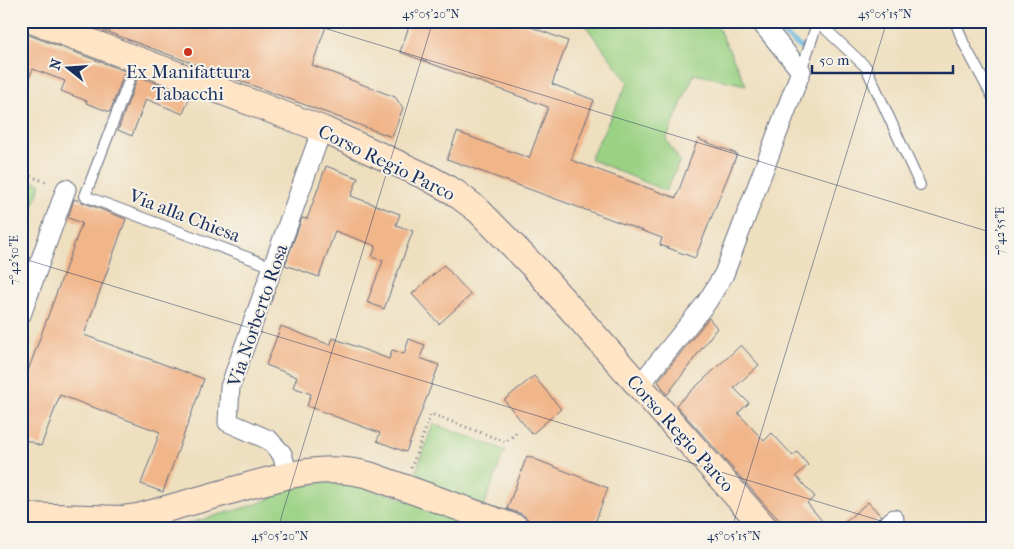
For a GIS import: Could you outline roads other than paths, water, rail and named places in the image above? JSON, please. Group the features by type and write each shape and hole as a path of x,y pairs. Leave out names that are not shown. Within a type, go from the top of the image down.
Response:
{"street":[{"name":"Corso Regio Parco","path":"34,21 322,129 427,177 454,192 478,210 534,267 765,528"},
{"path":"638,386 707,302 724,274 801,72 760,21"},
{"name":"Via Norberto Rosa","path":"288,475 282,454 269,440 228,422 230,387 322,129"},
{"path":"21,315 66,189"},
{"path":"21,516 138,517 288,475 316,470 345,470 369,475 516,528"}],"lane":[{"path":"955,21 964,44 993,98"},
{"path":"801,72 818,22 866,67 920,185"},
{"name":"Via alla Chiesa","path":"137,60 85,196 273,267"}],"waterway":[{"path":"774,25 803,49"}],"place":[{"name":"Ex Manifattura Tabacchi","path":"188,52"}]}
